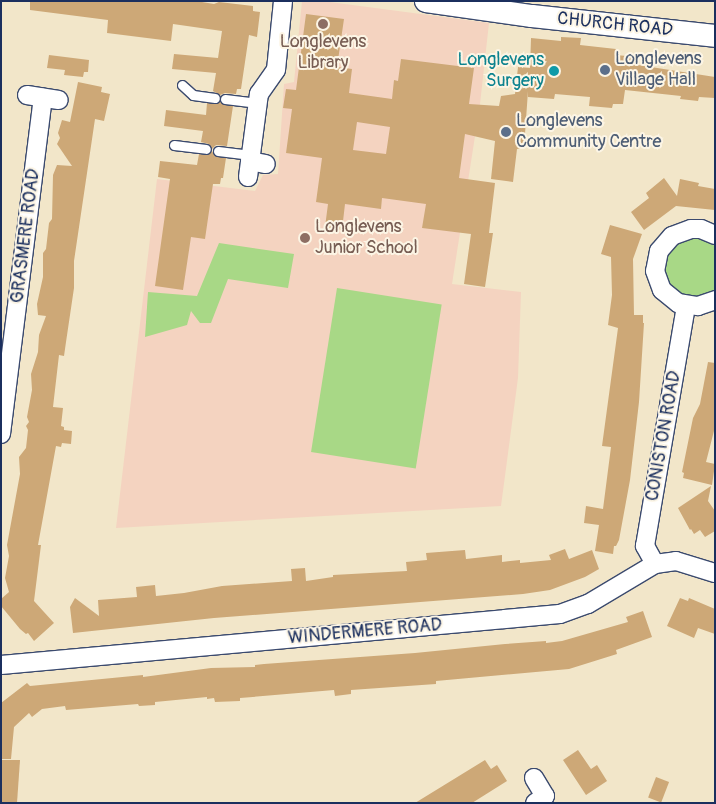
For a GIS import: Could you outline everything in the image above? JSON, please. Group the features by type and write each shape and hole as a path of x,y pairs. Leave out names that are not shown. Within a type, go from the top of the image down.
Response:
{"street":[{"path":"254,164 259,94 276,70 283,1"},
{"name":"CHURCH ROAD","path":"426,1 715,36"},
{"name":"GRASMERE ROAD","path":"1,434 43,98"},
{"path":"715,235 701,229 681,231 672,236 659,252 656,266 658,281 669,298 686,306 698,306 715,300"},
{"name":"CONISTON ROAD","path":"655,564 645,546 686,306"},
{"name":"WINDERMERE ROAD","path":"1,665 560,614 588,604 655,564 676,561 715,573"},
{"path":"534,778 544,801"}],"lane":[{"path":"182,86 192,96 215,98"},
{"path":"225,99 258,103"},
{"path":"174,145 206,150"},
{"path":"218,151 254,164"}],"shaded area":[{"name":"Longlevens Junior School","path":"302,1 322,1 489,23 480,104 452,284 521,292 518,378 501,506 116,528 157,179 255,191 263,175 278,174 284,84 294,82"}],"green space":[{"path":"689,237 700,237 715,246 715,290 701,298 682,296 667,284 664,275 665,256 679,241"},
{"path":"219,243 294,254 288,288 228,279 211,323 200,323 191,311 187,325 145,337 148,292 197,296"},
{"path":"337,288 442,305 416,469 311,452"}],"building":[{"path":"30,1 196,1 214,4 219,2 253,6 253,11 260,12 257,37 249,35 241,89 237,89 236,94 225,93 220,95 213,91 216,73 172,69 174,54 218,58 222,31 173,24 171,41 107,33 108,20 30,10"},
{"path":"306,14 344,19 337,67 352,69 349,93 392,99 394,80 398,81 401,59 474,68 469,104 499,106 501,96 515,94 518,67 530,68 531,38 561,41 561,37 581,38 580,45 616,49 615,55 639,57 638,65 715,77 715,98 699,97 698,101 680,99 681,96 625,90 623,104 613,104 612,108 589,106 590,97 555,94 554,99 528,97 528,91 524,148 517,149 513,182 491,179 495,141 465,134 459,178 495,183 489,233 493,233 485,287 464,284 471,234 422,228 426,204 382,198 381,209 345,204 342,230 325,227 328,204 316,202 322,158 286,153 292,109 283,108 286,89 296,90","holes":["357,122 390,127 386,154 353,150"]},
{"path":"49,55 89,60 88,72 84,72 83,77 64,75 65,70 47,68"},
{"path":"78,82 102,87 101,92 110,94 104,121 95,119 74,261 74,288 64,356 59,355 53,407 63,408 61,426 64,427 64,430 72,431 71,444 62,443 61,447 56,446 38,545 41,545 34,601 54,623 34,641 28,633 26,634 20,629 1,606 1,599 9,592 5,578 9,556 7,545 20,474 19,457 26,448 28,430 26,426 29,422 27,417 32,390 31,374 38,352 39,335 46,316 38,315 37,304 43,277 43,253 46,249 49,223 52,219 53,175 57,165 72,166 57,144 60,138 58,133 62,120 70,122"},
{"path":"220,102 233,106 227,146 216,145 212,149 209,144 201,142 203,131 164,126 166,110 206,115 207,103"},
{"path":"212,151 215,156 226,158 223,178 221,178 220,184 213,184 205,239 191,237 183,290 155,286 170,179 158,177 160,161 197,165 199,154 208,155"},
{"path":"664,178 677,196 680,179 699,183 698,186 715,189 715,210 676,206 644,230 631,212 649,198 646,193"},
{"path":"610,225 642,234 633,259 634,315 643,315 644,323 639,402 630,480 619,540 616,546 614,546 613,554 595,551 599,525 584,523 586,506 603,509 611,447 602,446 618,328 608,325 612,295 611,257 601,254"},
{"path":"708,362 715,363 715,427 706,462 715,464 712,485 683,478 684,473 682,472 693,418 700,404"},
{"path":"711,486 708,501 715,511 715,531 705,537 700,530 694,534 690,530 678,508"},
{"path":"565,549 569,559 592,550 599,569 585,577 550,590 523,594 214,618 73,633 70,607 75,598 99,616 98,600 137,597 136,587 155,585 156,596 222,586 292,581 291,569 305,568 306,581 333,577 333,575 407,571 406,562 427,560 426,553 465,550 466,559 502,555 502,562 520,560 520,563 551,560 549,555"},
{"path":"680,598 688,601 689,598 715,609 715,634 698,628 694,638 667,626"},
{"path":"643,611 652,637 616,650 617,654 569,669 436,681 436,684 351,690 351,694 335,696 334,690 240,698 240,701 215,702 214,698 207,699 207,697 155,702 155,705 139,706 138,704 66,710 65,706 42,709 32,717 29,713 14,727 11,759 1,759 1,703 27,683 30,686 143,675 143,677 211,668 255,667 255,665 264,664 415,653 505,644 546,641 546,643 562,641 628,622 626,617"},
{"path":"578,750 591,769 597,765 607,781 586,795 563,760"},
{"path":"1,760 20,760 17,803 1,803"},
{"path":"485,760 491,769 497,765 507,781 472,803 415,803"},
{"path":"656,777 669,782 661,803 648,798"}],"place":[{"name":"Longlevens Library","path":"323,24"},
{"name":"Longlevens Village Hall","path":"605,70"},
{"name":"Longlevens Surgery","path":"554,71"},
{"name":"Longlevens Community Centre","path":"506,132"},
{"name":"Longlevens Junior School","path":"305,238"}]}
